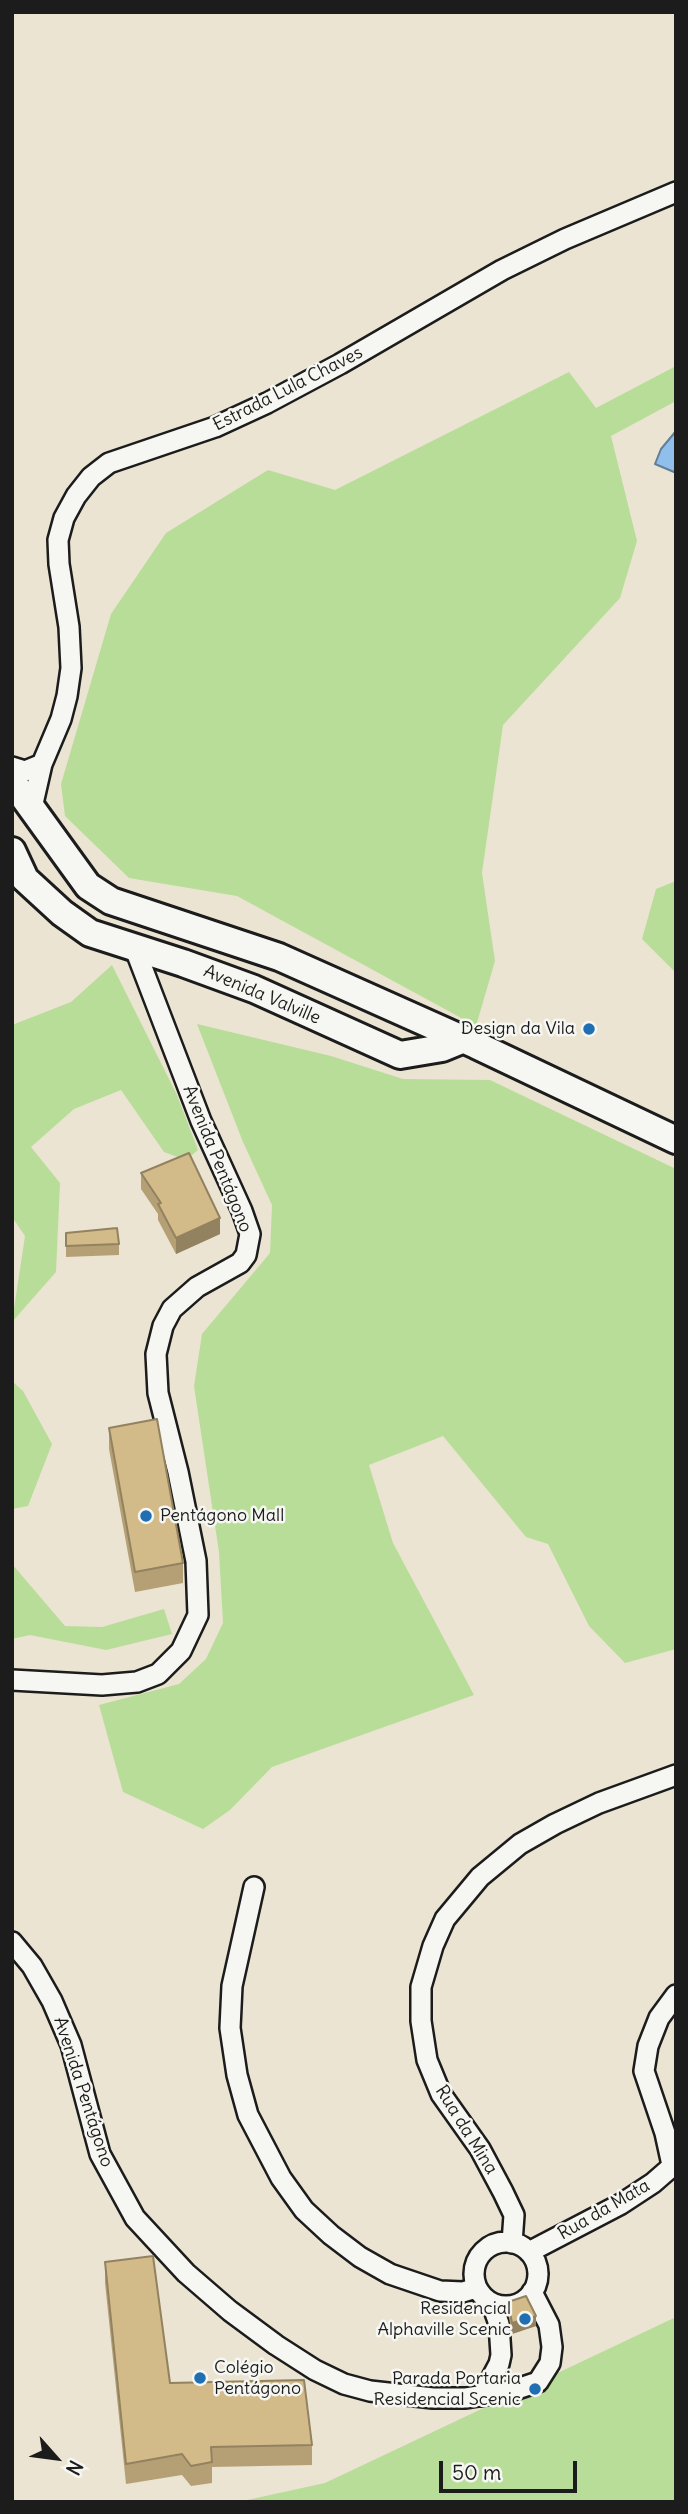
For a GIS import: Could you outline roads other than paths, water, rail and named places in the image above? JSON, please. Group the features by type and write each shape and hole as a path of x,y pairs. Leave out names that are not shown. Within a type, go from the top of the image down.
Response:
{"main road":[{"path":"12,781 88,886"},
{"path":"12,851 25,879 62,914"},
{"path":"62,914 59,905 64,892 76,885 88,886"},
{"name":"Avenida Valville","path":"88,886 111,901 279,957 464,1039 676,1140"},
{"path":"90,933 107,925 111,901"},
{"name":"Avenida Valville","path":"62,914 90,933 228,979 400,1055 442,1048 464,1039"},
{"path":"319,1018 345,1021 357,1011 358,993"}],"street":[{"name":"Estrada Lula Chaves","path":"32,808 42,764 61,719 71,668 69,627 58,540 64,518 91,477 109,463 215,427 267,403 340,365 502,270 565,239 676,192"},
{"path":"12,767 25,771 42,764"},
{"name":"Avenida Pentágono","path":"12,1680 102,1685 137,1682 159,1674 181,1651 198,1615 196,1561 158,1392 156,1354 163,1326 172,1310 197,1287 240,1264 246,1255 250,1234 201,1121 135,949"},
{"name":"Rua da Mina","path":"521,2247 514,2215 503,2192 480,2149 441,2094 427,2060 421,2021 421,1987 433,1946 445,1919 480,1877 520,1844 599,1803 676,1775"},
{"path":"254,1887 232,1986 230,2028 237,2076 248,2115 281,2178 304,2210 331,2235 360,2257 390,2274 440,2291 463,2292 476,2288"},
{"name":"Avenida Pentágono","path":"12,1942 32,1966 52,2001 71,2045 100,2154 135,2218 186,2273 230,2311 276,2345 315,2370 344,2384 403,2396 482,2396 527,2388 538,2382 550,2363 552,2347 549,2325 532,2292"},
{"path":"674,2164 644,2071 648,2046 659,2018 676,1995"},
{"name":"Rua da Mata","path":"521,2247 621,2204 653,2183 674,2164"},
{"path":"492,2245 521,2247 535,2261 538,2271 532,2292 514,2305 492,2304 476,2288 474,2278 478,2258 492,2245"},
{"path":"482,2396 501,2355 499,2324 492,2304"}],"water":[{"path":"676,431 674,472 655,464 661,449"}],"place":[{"name":"Design da Vila","path":"589,1029"},
{"name":"Pentágono Mall","path":"146,1516"},
{"name":"Residencial Alphaville Scenic","path":"525,2319"},
{"name":"Colégio Pentágono","path":"200,2378"},
{"name":"Parada Portaria Residencial Scenic","path":"535,2389"}]}
